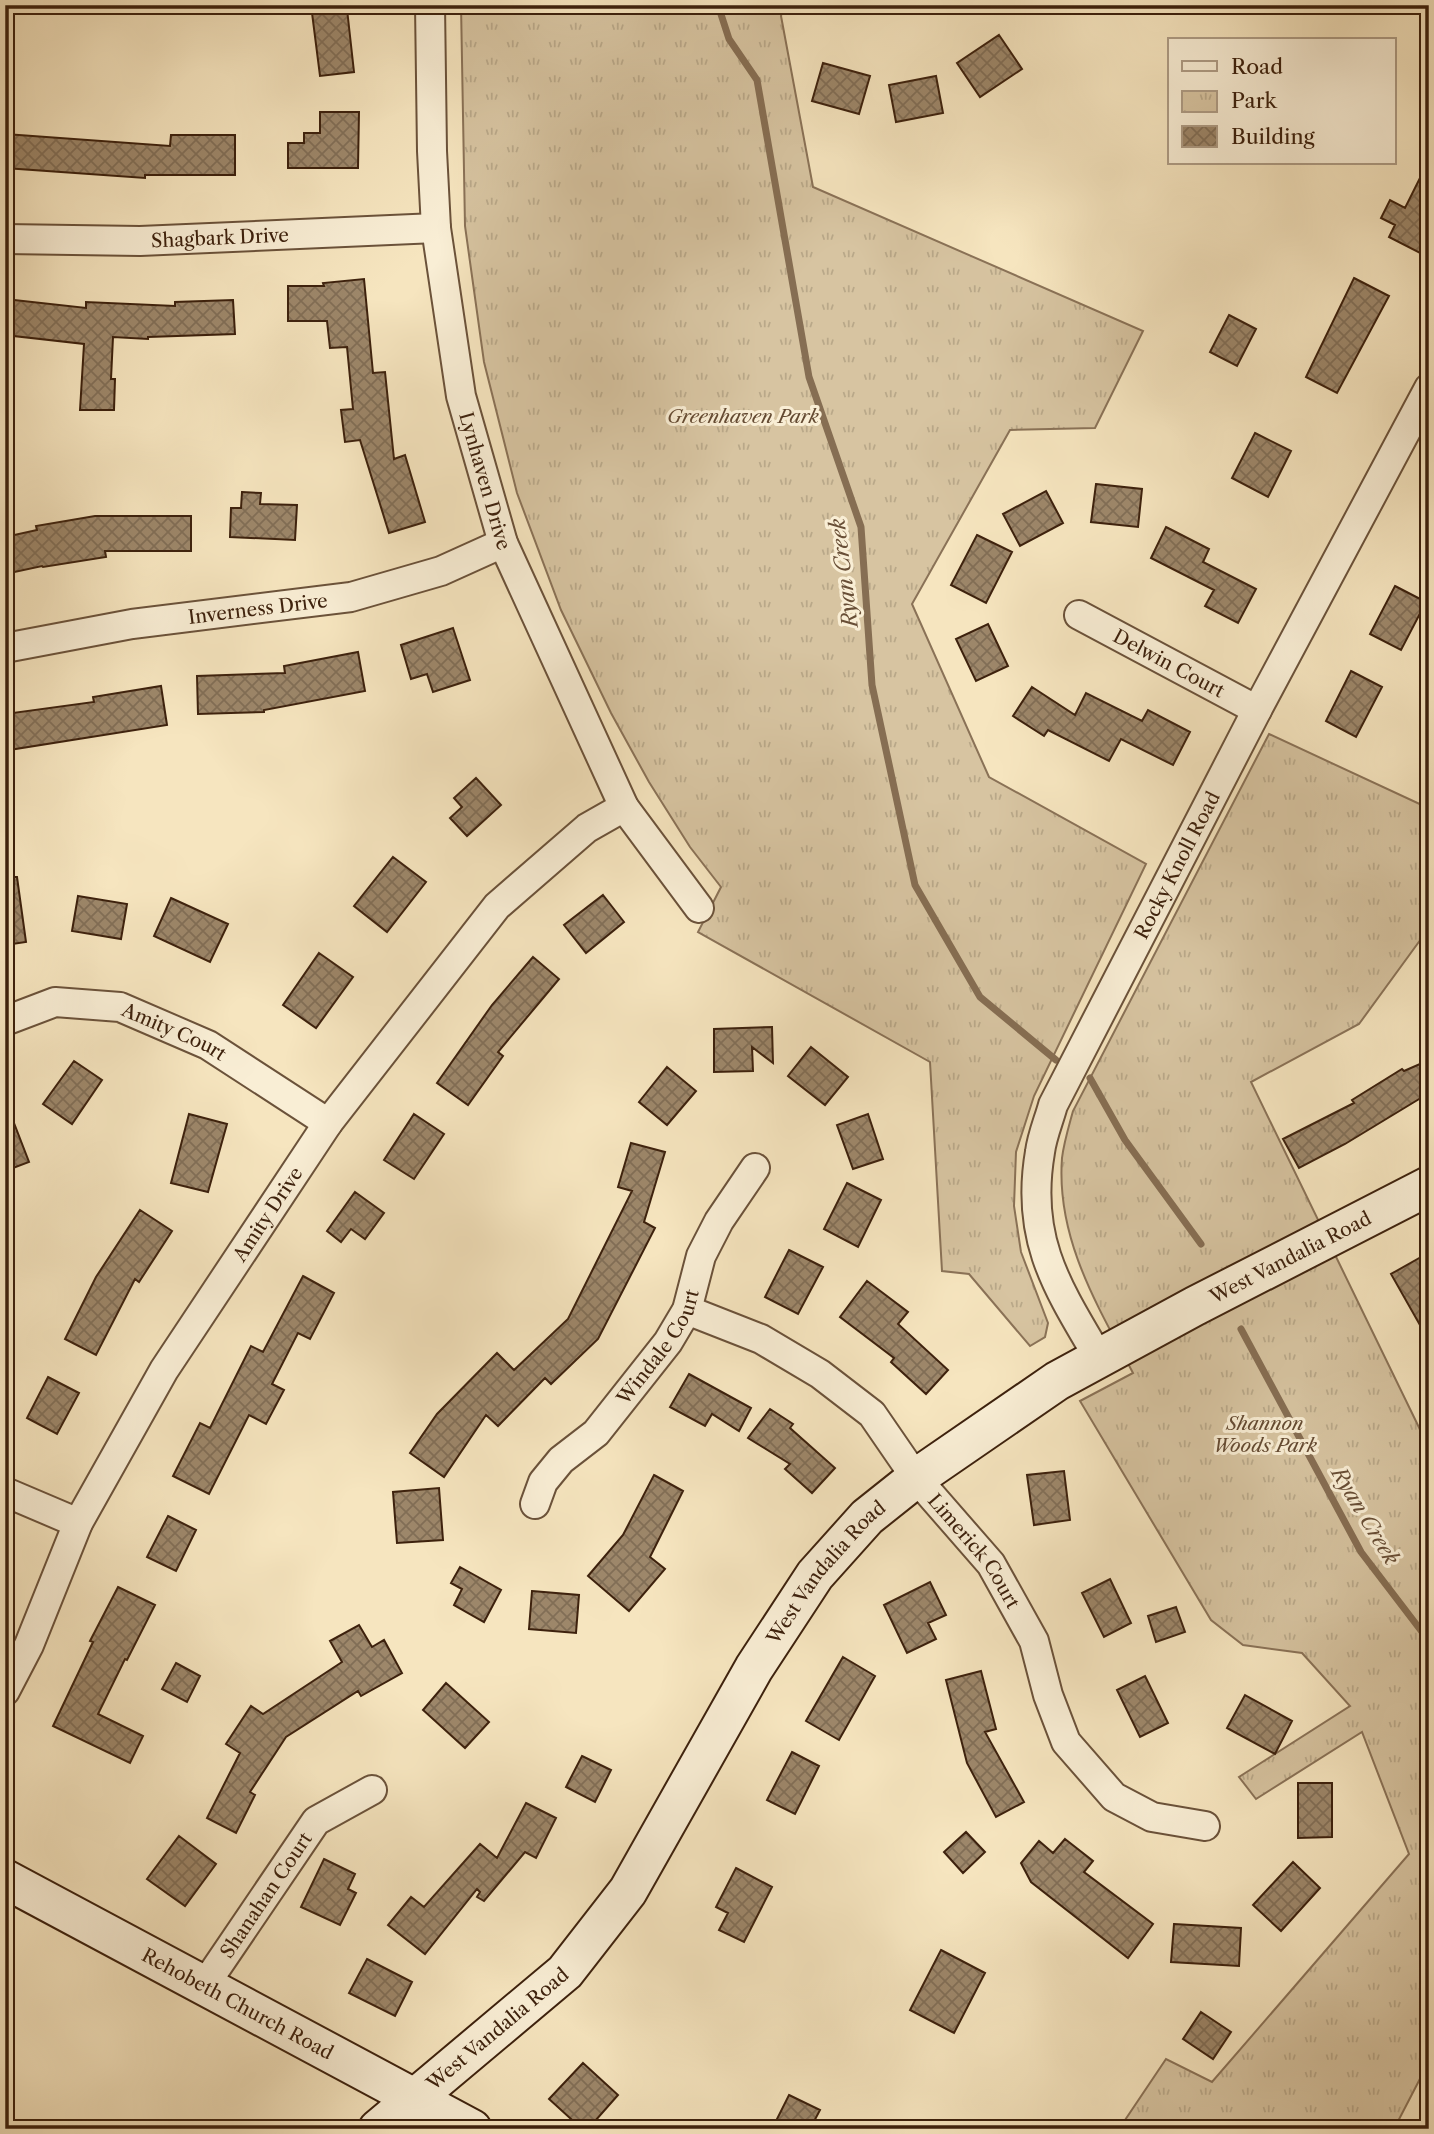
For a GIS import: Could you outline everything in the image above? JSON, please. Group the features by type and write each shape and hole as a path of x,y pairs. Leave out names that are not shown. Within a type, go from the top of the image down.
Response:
{"main road":[{"name":"West Vandalia Road","path":"378,2129 565,1972 628,1891 754,1668 815,1575 867,1517 916,1478 1057,1381 1195,1306 1429,1186"},
{"name":"Rehobeth Church Road","path":"5,1879 472,2129"}],"street":[{"name":"Lynhaven Drive","path":"430,5 436,228 461,396 503,543 624,807 699,908"},
{"name":"Shagbark Drive","path":"5,239 140,241 436,228"},
{"name":"Rocky Knoll Road","path":"1100,1359 1060,1293 1043,1251 1035,1204 1040,1150 1053,1105 1257,710 1429,388"},
{"name":"Inverness Drive","path":"5,648 132,624 351,597 441,571 503,543"},
{"name":"Delwin Court","path":"1079,615 1257,710"},
{"name":"Amity Drive","path":"5,1690 29,1645 78,1523 164,1370 328,1123 497,906 587,828 624,807"},
{"name":"Amity Court","path":"5,1021 55,1002 120,1007 208,1045 328,1123"},
{"name":"Windale Court","path":"535,1504 543,1482 561,1460 596,1433 668,1342 687,1310 701,1256 719,1221 755,1168"},
{"name":"Limerick Court","path":"687,1310 761,1339 820,1374 872,1414 916,1478 991,1564 1034,1641 1048,1695 1066,1742 1115,1797 1152,1817 1205,1826"},
{"path":"5,1492 78,1523"},
{"name":"Shanahan Court","path":"204,1986 316,1821 372,1790"}],"green space":[{"name":"Greenhaven Park","path":"461,5 784,5 781,16 813,187 1143,331 1095,428 1010,430 912,604 989,777 1146,864 1034,1096 1016,1152 1014,1206 1021,1252 1048,1323 1045,1337 1030,1346 969,1274 942,1271 930,1062 698,932 721,887 690,847 649,782 611,713 561,610 517,493 484,362 465,226"},
{"name":"Shannon Woods Park","path":"1269,734 1424,806 1429,838 1429,928 1359,1024 1251,1082 1429,1448 1429,2069 1423,2073 1394,2129 1119,2129 1166,2059 1212,2082 1409,1854 1362,1732 1256,1799 1239,1777 1350,1706 1302,1653 1243,1645 1211,1620 1080,1401 1133,1373 1093,1296 1072,1243 1062,1187 1062,1158 1073,1111"}],"building":[{"path":"347,9 354,72 320,76 312,13"},
{"path":"999,35 1022,69 980,97 957,63"},
{"path":"823,63 870,76 859,114 812,101"},
{"path":"936,76 943,113 896,122 889,85"},
{"path":"320,112 359,112 358,168 288,168 288,143 304,143 304,133 320,133"},
{"path":"5,134 170,146 171,135 235,135 235,175 145,175 145,178 5,168"},
{"path":"1429,160 1429,241 1422,254 1389,237 1395,225 1381,218 1390,200 1405,208"},
{"path":"1354,278 1389,296 1337,393 1306,377"},
{"path":"364,279 373,373 385,372 394,459 405,455 425,522 389,533 360,440 345,442 341,410 353,409 347,347 330,348 327,321 288,321 288,286 324,286 323,283"},
{"path":"5,299 86,308 86,302 175,306 175,302 233,300 235,334 148,339 113,337 111,379 115,379 114,410 80,410 84,344 5,335"},
{"path":"1229,315 1256,329 1237,366 1210,352"},
{"path":"1255,433 1291,451 1268,497 1232,478"},
{"path":"1096,484 1142,489 1138,527 1091,522"},
{"path":"1046,491 1063,523 1020,546 1003,514"},
{"path":"242,492 261,493 260,504 297,505 295,540 230,537 231,508 241,508"},
{"path":"95,516 191,516 191,551 105,551 106,557 5,574 5,537 37,530 36,526"},
{"path":"1166,527 1209,549 1203,562 1256,589 1238,623 1205,606 1214,590 1151,558"},
{"path":"977,535 1012,552 986,603 951,585"},
{"path":"1395,586 1426,602 1401,650 1370,634"},
{"path":"988,624 1008,666 976,681 956,639"},
{"path":"453,628 470,680 433,692 427,674 411,679 401,645"},
{"path":"358,652 365,691 264,712 198,714 197,676 285,673 284,666"},
{"path":"1351,671 1382,687 1356,737 1326,721"},
{"path":"161,686 167,725 9,750 5,714 94,702 93,697"},
{"path":"1032,687 1075,715 1086,693 1142,721 1148,710 1190,732 1173,765 1121,739 1109,761 1048,730 1044,736 1013,716"},
{"path":"476,778 501,805 467,836 450,818 462,807 454,798"},
{"path":"393,857 426,882 387,932 354,906"},
{"path":"5,877 17,877 26,942 5,945"},
{"path":"603,895 624,922 586,953 564,925"},
{"path":"78,896 127,904 121,939 72,931"},
{"path":"171,898 228,924 210,962 154,936"},
{"path":"319,953 353,977 316,1028 283,1005"},
{"path":"533,957 559,979 498,1052 503,1056 468,1105 437,1083 492,1005"},
{"path":"772,1027 773,1063 752,1047 753,1071 714,1072 714,1029"},
{"path":"811,1047 848,1077 825,1105 788,1076"},
{"path":"1429,1060 1429,1093 1345,1144 1299,1168 1283,1139 1354,1103 1352,1100 1402,1069 1404,1071"},
{"path":"74,1061 102,1080 72,1124 43,1104"},
{"path":"667,1067 696,1091 667,1125 639,1102"},
{"path":"5,1105 29,1162 5,1171"},
{"path":"189,1114 227,1124 208,1192 171,1183"},
{"path":"414,1114 444,1134 414,1179 384,1160"},
{"path":"868,1114 883,1159 853,1169 837,1125"},
{"path":"631,1143 665,1152 644,1222 655,1228 598,1339 551,1384 545,1378 498,1426 486,1415 444,1477 410,1453 437,1414 497,1353 514,1370 568,1319 632,1191 618,1187"},
{"path":"847,1183 881,1200 858,1247 824,1229"},
{"path":"355,1192 384,1213 365,1239 351,1229 341,1242 327,1231"},
{"path":"140,1210 172,1231 139,1282 135,1279 96,1355 65,1339 96,1277"},
{"path":"789,1250 823,1267 798,1314 765,1297"},
{"path":"1421,1257 1429,1270 1429,1341 1391,1274"},
{"path":"303,1276 334,1293 310,1339 298,1333 272,1384 284,1390 266,1424 249,1415 209,1494 173,1476 200,1423 210,1428 251,1346 263,1352"},
{"path":"867,1281 908,1312 898,1324 948,1370 926,1394 891,1362 894,1358 840,1317"},
{"path":"689,1374 751,1408 739,1431 712,1414 705,1426 670,1407"},
{"path":"48,1377 79,1393 57,1434 27,1418"},
{"path":"770,1409 793,1424 790,1428 835,1468 812,1493 785,1469 790,1464 748,1438"},
{"path":"1064,1471 1070,1520 1034,1525 1027,1475"},
{"path":"654,1475 683,1491 650,1557 665,1569 629,1611 588,1576 623,1535"},
{"path":"439,1488 443,1540 397,1543 393,1492"},
{"path":"168,1516 196,1530 176,1571 147,1557"},
{"path":"460,1567 501,1590 484,1622 454,1605 462,1589 451,1583"},
{"path":"1110,1579 1131,1623 1104,1637 1082,1593"},
{"path":"930,1582 946,1615 928,1623 936,1639 907,1653 884,1605"},
{"path":"118,1587 155,1605 98,1714 143,1736 130,1763 53,1726 93,1642 90,1641"},
{"path":"532,1591 579,1595 576,1633 529,1629"},
{"path":"1176,1607 1185,1632 1156,1642 1148,1616"},
{"path":"359,1625 372,1647 384,1640 402,1673 361,1696 358,1691 286,1737 250,1792 255,1795 236,1833 207,1818 240,1753 226,1744 251,1706 263,1714 342,1662 330,1641"},
{"path":"843,1657 875,1676 839,1740 806,1721"},
{"path":"176,1663 200,1676 187,1702 162,1689"},
{"path":"981,1671 996,1729 985,1732 1024,1802 996,1817 967,1763 946,1680"},
{"path":"1145,1676 1168,1723 1140,1737 1117,1690"},
{"path":"446,1683 489,1722 465,1748 423,1710"},
{"path":"1245,1695 1292,1721 1275,1754 1227,1728"},
{"path":"792,1752 819,1766 795,1814 767,1800"},
{"path":"582,1756 611,1770 595,1802 566,1787"},
{"path":"1298,1783 1332,1783 1332,1837 1298,1838"},
{"path":"526,1803 556,1818 536,1858 525,1852 484,1901 477,1897 480,1892 477,1889 425,1954 388,1925 411,1897 424,1907 480,1844 497,1858"},
{"path":"966,1832 985,1852 963,1873 944,1852"},
{"path":"179,1836 216,1864 185,1906 147,1879"},
{"path":"1065,1839 1093,1861 1084,1872 1153,1924 1128,1958 1031,1882 1021,1863 1039,1841 1053,1853"},
{"path":"324,1859 355,1874 348,1889 356,1893 340,1925 301,1907"},
{"path":"1293,1862 1320,1888 1281,1931 1253,1905"},
{"path":"736,1868 772,1887 744,1942 719,1930 728,1913 716,1907"},
{"path":"1174,1924 1241,1928 1239,1966 1171,1962"},
{"path":"941,1950 985,1973 954,2033 910,2010"},
{"path":"367,1959 412,1982 395,2016 349,1993"},
{"path":"1201,2012 1231,2032 1213,2059 1183,2039"},
{"path":"583,2063 618,2095 588,2129 582,2129 549,2099"},
{"path":"789,2095 820,2110 810,2129 772,2129"}],"waterway":[{"name":"Ryan Creek","path":"718,5 729,39 757,80 809,377 861,527 872,685 915,885 980,997 1056,1060"},
{"name":"Ryan Creek","path":"1090,1078 1125,1140 1201,1244"},
{"name":"Ryan Creek","path":"1241,1329 1361,1552 1429,1641"}]}
